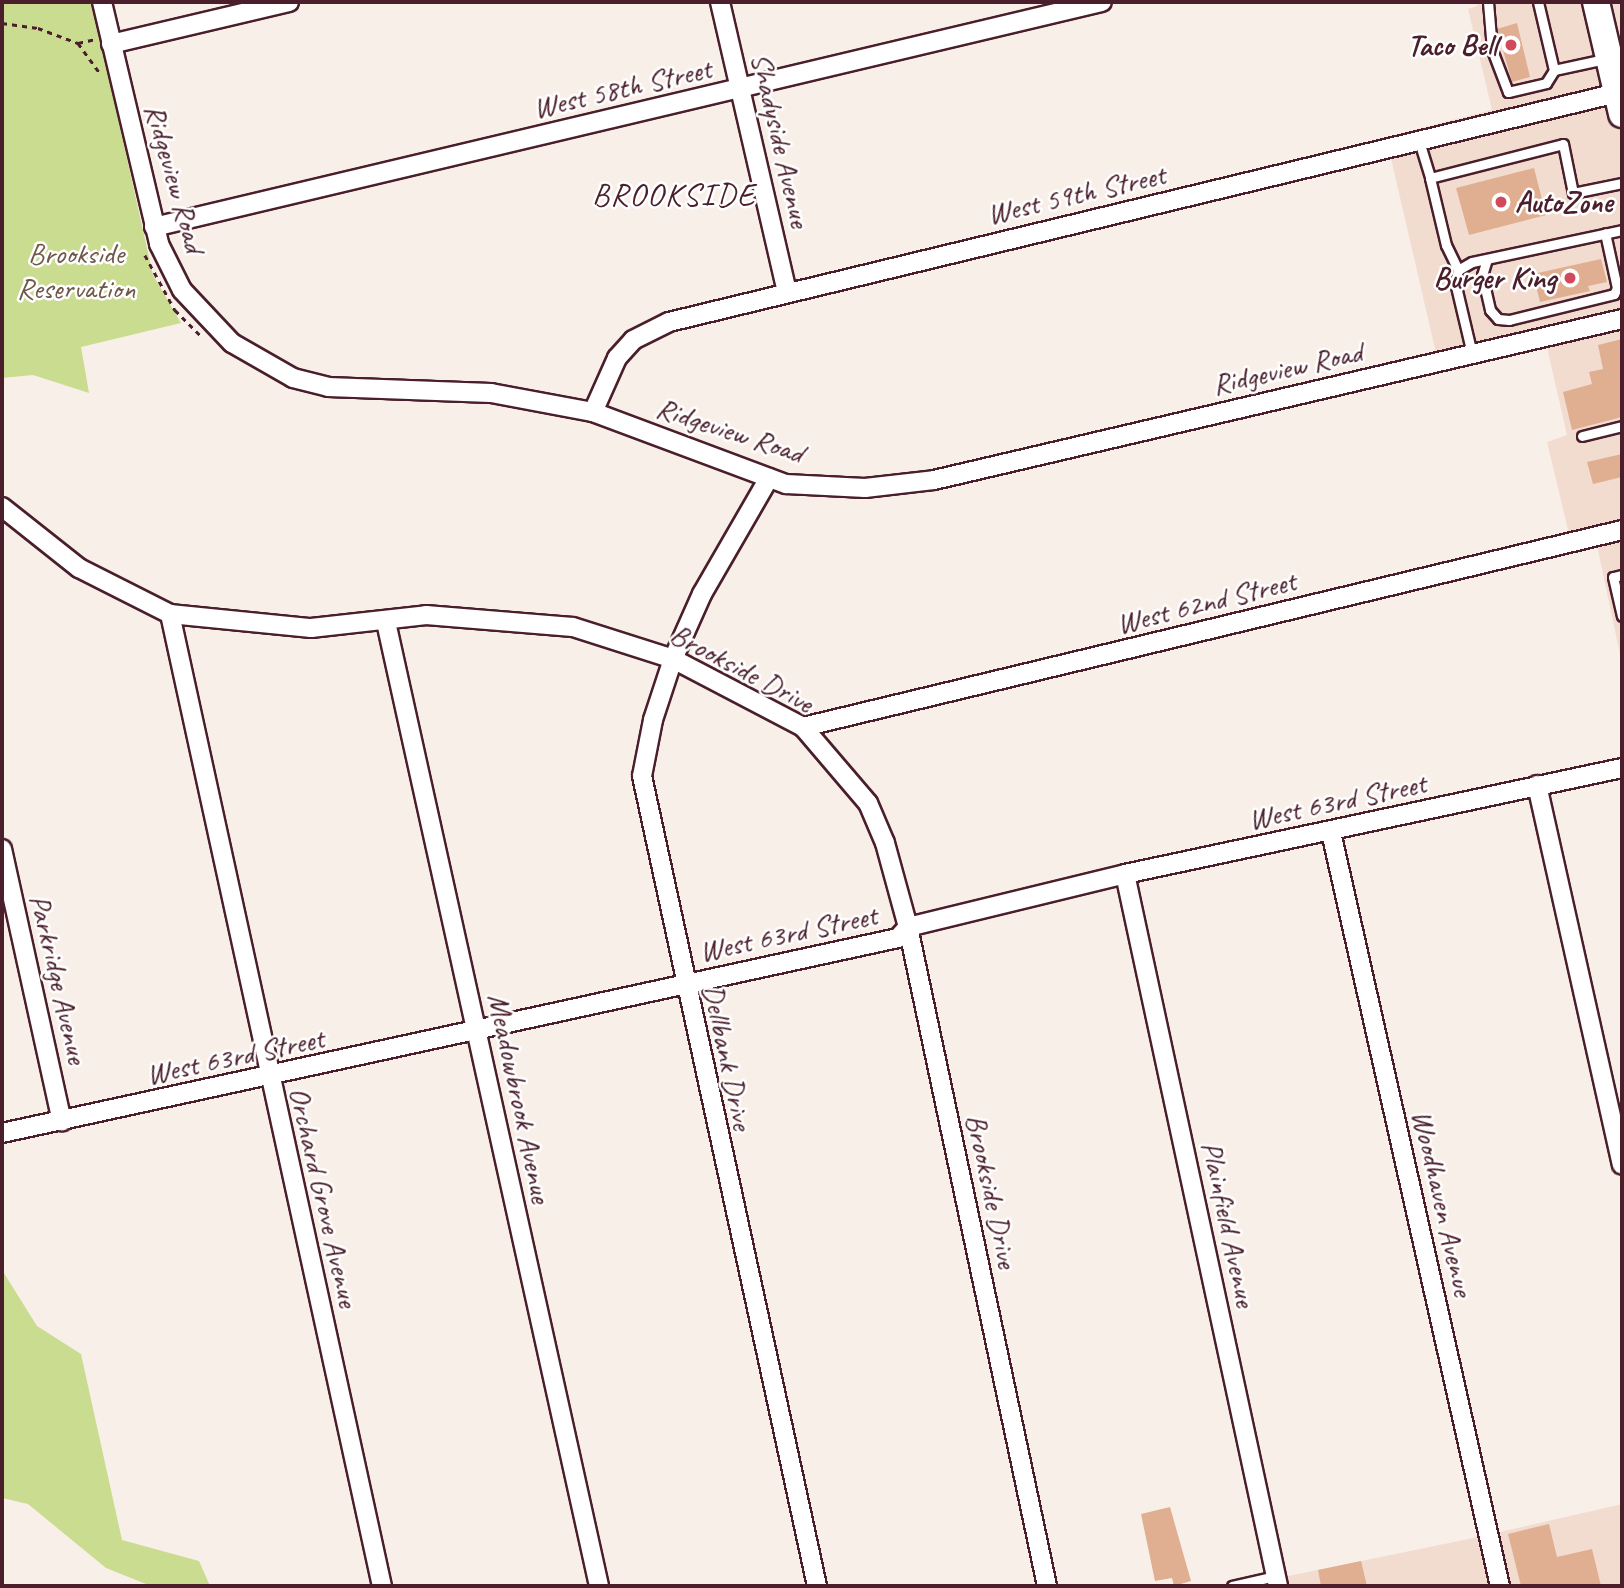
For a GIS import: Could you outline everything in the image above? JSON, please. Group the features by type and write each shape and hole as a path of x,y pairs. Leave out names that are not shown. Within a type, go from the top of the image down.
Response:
{"main road":[{"path":"1596,2 1620,104"}],"street":[{"name":"Ridgeview Road","path":"102,2 106,41 154,228 177,281 206,320 253,357 293,378 372,391 491,393 593,412 786,484 865,488 922,482 1622,318"},
{"path":"106,41 289,2"},
{"name":"Shadyside Avenue","path":"720,2 787,292"},
{"name":"West 58th Street","path":"154,228 1102,2"},
{"name":"West 59th Street","path":"593,412 606,377 633,340 669,322 1419,141 1620,104"},
{"name":"Dellbank Drive","path":"769,478 702,594 673,659 653,720 642,776 684,984 817,1586"},
{"name":"Brookside Drive","path":"2,507 79,568 170,614 311,628 386,622 426,615 526,620 631,642 673,659 803,727 868,803 885,843 908,927 1047,1586"},
{"name":"West 62nd Street","path":"803,727 1622,530"},
{"name":"Orchard Grove Avenue","path":"170,614 269,1078 382,1586"},
{"name":"Meadowbrook Avenue","path":"386,622 599,1586"},
{"name":"West 63rd Street","path":"2,1133 269,1078 898,938 908,927 1125,874 1622,768"},
{"path":"1537,785 1622,1165"},
{"name":"Woodhaven Avenue","path":"1331,832 1500,1586"},
{"name":"Parkridge Avenue","path":"2,849 62,1121"},
{"name":"Plainfield Avenue","path":"1125,874 1277,1581"}],"lane":[{"path":"1488,2 1492,50 1508,92 1546,83 1554,70 1538,2"},
{"path":"1554,70 1610,58"},
{"path":"1419,141 1446,245 1458,270 1455,282 1472,354"},
{"path":"1430,178 1563,144 1573,193 1622,183"},
{"path":"1458,270 1487,259 1622,230"},
{"path":"1487,259 1482,275 1490,310 1498,319 1509,320 1614,294 1617,288 1605,233"},
{"path":"1582,436 1622,426"},
{"path":"1622,575 1613,577 1622,616"},
{"path":"1232,1586 1277,1581"}],"path":[{"path":"2,23 38,28 78,43 106,41"}],"shaded area":[{"path":"1476,2 1622,2 1622,664 1594,531 1570,538 1547,442 1567,435 1543,330 1436,353 1386,137 1492,110 1468,9 1477,6"},
{"path":"1622,1504 1622,1586 1240,1586 1483,1536"}],"green space":[{"name":"Brookside Reservation","path":"2,2 92,2 153,275 181,323 81,347 89,393 33,375 2,378"},
{"path":"2,1270 37,1326 81,1354 122,1540 199,1561 210,1586 151,1586 106,1568 28,1504 2,1498"}],"building":[{"name":"Taco Bell","path":"1517,23 1530,77 1512,82 1497,29"},
{"name":"AutoZone","path":"1534,168 1546,215 1469,235 1456,188"},
{"name":"Burger King","path":"1601,259 1607,282 1588,286 1590,291 1540,302 1533,274"},
{"path":"1622,339 1622,417 1572,430 1563,392 1592,384 1589,372 1603,369 1598,345"},
{"path":"1622,454 1622,477 1593,484 1587,462"},
{"path":"1170,1507 1191,1581 1174,1586 1172,1578 1155,1581 1141,1514"},
{"path":"1549,1524 1557,1557 1592,1549 1601,1586 1521,1586 1508,1534"},
{"path":"1361,1561 1367,1586 1321,1586 1318,1570"}],"place":[{"name":"Taco Bell","path":"1511,45"},
{"name":"AutoZone","path":"1501,202"},
{"name":"Burger King","path":"1570,278"}],"district":[{"name":"BROOKSIDE","path":"674,195"}]}
